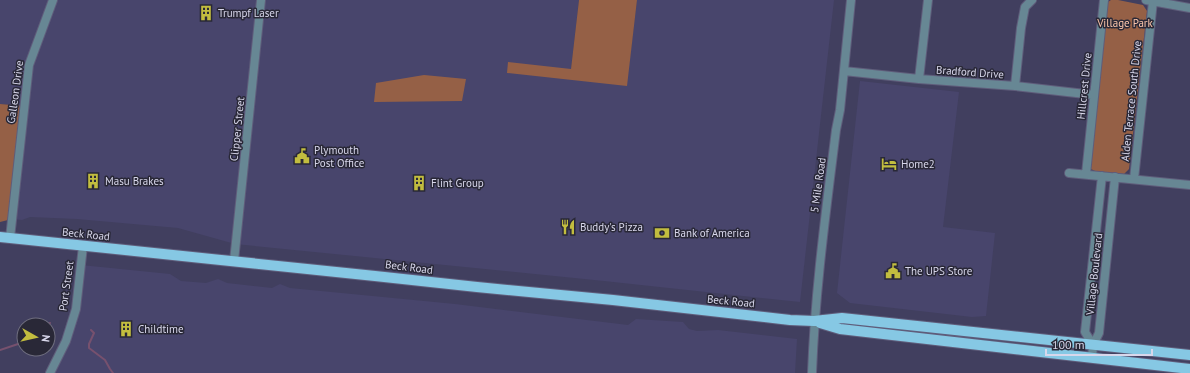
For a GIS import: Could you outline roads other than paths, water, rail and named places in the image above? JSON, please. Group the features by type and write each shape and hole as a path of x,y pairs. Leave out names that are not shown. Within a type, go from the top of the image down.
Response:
{"main road":[{"name":"Beck Road","path":"5,238 234,261 477,288 613,300 814,321 840,329 1190,369"},
{"name":"Beck Road","path":"814,321 842,318 1190,355"}],"street":[{"name":"Galleon Drive","path":"5,238 29,65 53,0"},
{"name":"Clipper Street","path":"234,261 261,0"},
{"name":"5 Mile Road","path":"812,373 814,321 823,233 844,71 851,0"},
{"path":"919,79 928,0"},
{"path":"1015,86 1021,28 1025,8 1032,0"},
{"name":"Hillcrest Drive","path":"1086,174 1104,0"},
{"path":"1149,1 1190,8"},
{"name":"Alden Terrace South Drive","path":"1134,180 1149,1"},
{"name":"Bradford Drive","path":"844,71 919,79 1015,86 1094,95"},
{"path":"1069,173 1190,184"},
{"name":"Village Boulevard","path":"1094,345 1085,332 1102,176"},
{"name":"Village Boulevard","path":"1094,345 1099,333 1115,177"},
{"name":"Port Street","path":"50,373 66,340 76,309 83,246"},
{"path":"1092,358 1094,345"}],"waterway":[{"path":"91,330 94,333 89,344 89,348 105,360 113,373"},
{"path":"0,350 16,345"}],"place":[{"name":"Trumpf Laser","path":"206,13"},
{"name":"Plymouth Post Office","path":"302,156"},
{"name":"Home2","path":"889,164"},
{"name":"Masu Brakes","path":"93,181"},
{"name":"Flint Group","path":"419,183"},
{"name":"Buddy's Pizza","path":"568,227"},
{"name":"Bank of America","path":"662,233"},
{"name":"The UPS Store","path":"893,271"},
{"name":"Childtime","path":"126,329"}],"park label":[{"name":"Village Park","path":"1125,23"}]}
